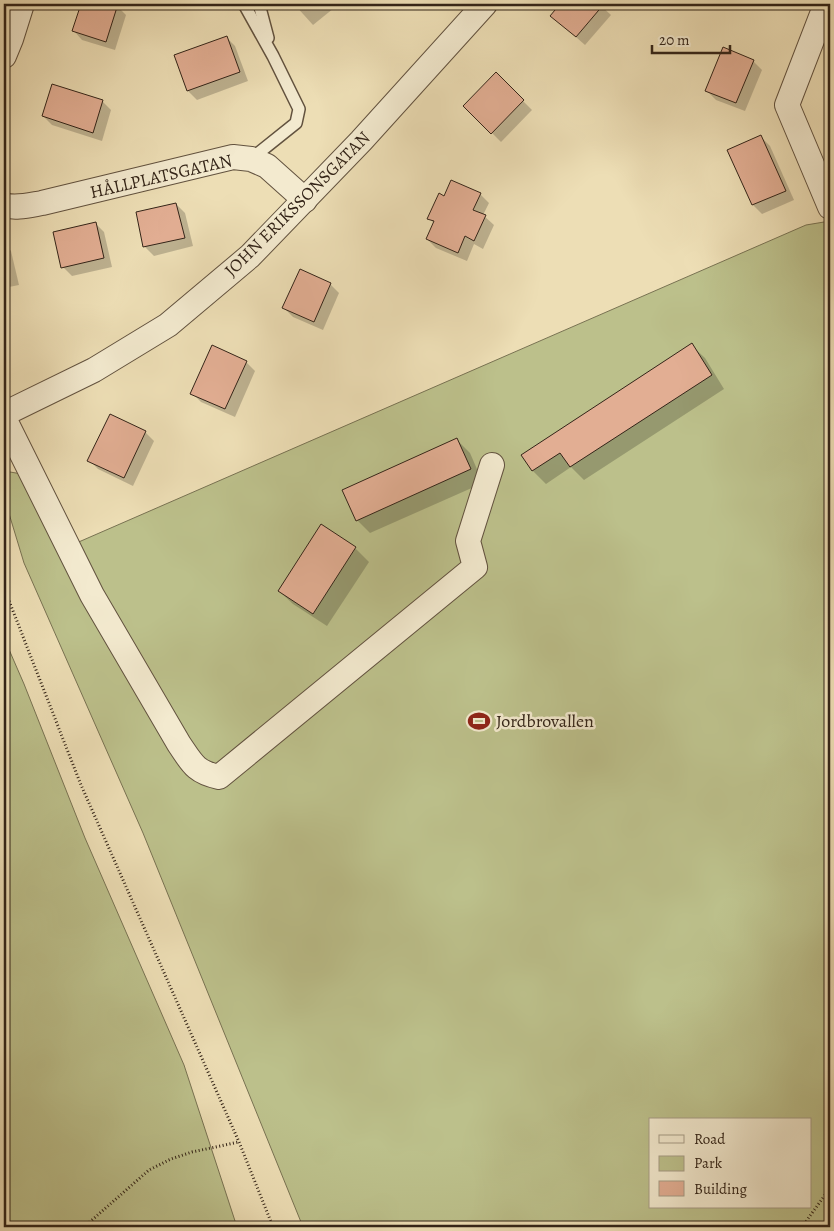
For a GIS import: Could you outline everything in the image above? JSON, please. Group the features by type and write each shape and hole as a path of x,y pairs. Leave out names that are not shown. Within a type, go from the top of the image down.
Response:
{"street":[{"path":"4,56 22,4"},
{"name":"JOHN ERIKSSONSGATAN","path":"4,414 94,370 168,325 250,256 361,141 484,4"},
{"path":"826,4 787,105 830,207"},
{"name":"HÅLLPLATSGATAN","path":"4,205 42,203 233,157 251,159 266,166 305,200"},
{"path":"4,418 92,594 179,744 194,766 207,774 219,777 475,567 468,541 492,465"}],"lane":[{"path":"244,4 273,56 298,109 296,123 251,159"},
{"path":"258,4 273,56"}],"path":[{"path":"4,588 81,785 239,1142 273,1227"},
{"path":"84,1227 149,1170 185,1154 239,1142"},
{"path":"802,1227 830,1188"}],"green space":[{"name":"Jordbrovallen","path":"830,221 830,1227 303,1227 143,833 24,563 4,497 4,471 22,474 58,551 806,225"},
{"path":"4,638 85,838 184,1065 237,1227 4,1227"}],"building":[{"path":"81,4 118,4 106,42 72,31"},
{"path":"560,4 604,4 576,37 550,16"},
{"path":"227,36 240,72 187,91 174,55"},
{"path":"723,47 754,60 736,103 705,91"},
{"path":"496,72 524,100 491,134 463,106"},
{"path":"52,84 103,100 93,133 42,116"},
{"path":"761,135 786,191 752,205 727,150"},
{"path":"451,180 481,193 473,210 486,215 474,241 465,236 458,253 426,239 434,221 427,219 439,193 444,196"},
{"path":"176,203 185,238 143,247 136,212"},
{"path":"96,222 104,258 61,268 53,232"},
{"path":"300,269 331,283 314,322 282,308"},
{"path":"692,343 712,375 570,467 560,453 532,471 521,455"},
{"path":"212,345 247,361 225,409 190,394"},
{"path":"110,414 146,431 124,478 87,461"},
{"path":"457,438 471,469 356,521 342,490"},
{"path":"321,524 356,547 313,614 278,591"}],"place":[{"name":"Jordbrovallen","path":"479,721"}]}
